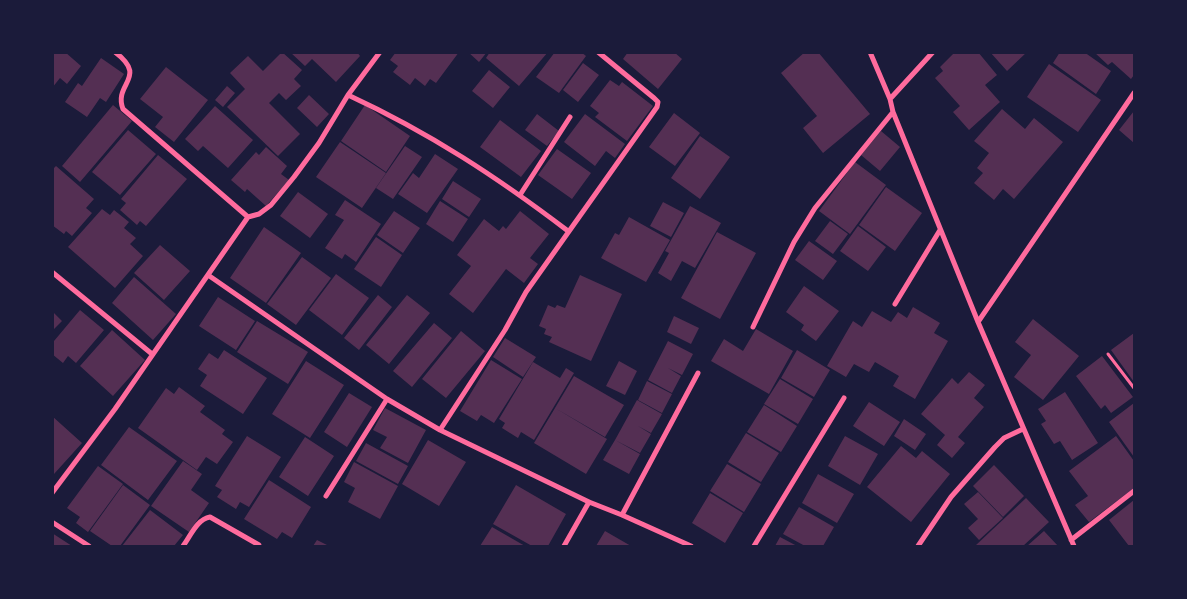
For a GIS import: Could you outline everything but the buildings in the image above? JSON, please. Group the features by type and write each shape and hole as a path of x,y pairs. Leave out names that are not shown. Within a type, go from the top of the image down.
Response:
{"street":[{"path":"116,52 130,66 131,72 120,103 123,109 248,217"},
{"path":"52,494 115,409 248,217 259,214 271,206 319,143 348,95 380,52"},
{"path":"440,430 505,330 526,292 657,107 658,102 598,52"},
{"path":"604,57 609,52"},
{"path":"870,52 940,230 1074,546"},
{"path":"890,99 933,52"},
{"path":"978,322 1134,93"},
{"path":"348,95 441,143 520,195 568,231"},
{"path":"753,328 794,242 815,208 893,112"},
{"path":"520,195 570,117"},
{"path":"895,304 940,230"},
{"path":"52,272 152,354"},
{"path":"208,275 387,399 440,430 589,502 691,546"},
{"path":"622,515 698,372"},
{"path":"754,546 844,398"},
{"path":"326,496 387,399"},
{"path":"918,546 951,497 995,447 1004,438 1023,429"},
{"path":"1072,540 1134,491"},
{"path":"564,546 589,502"},
{"path":"183,546 200,522 210,517 259,546"},
{"path":"52,522 89,546"}],"path":[{"path":"1108,354 1134,388"}]}
